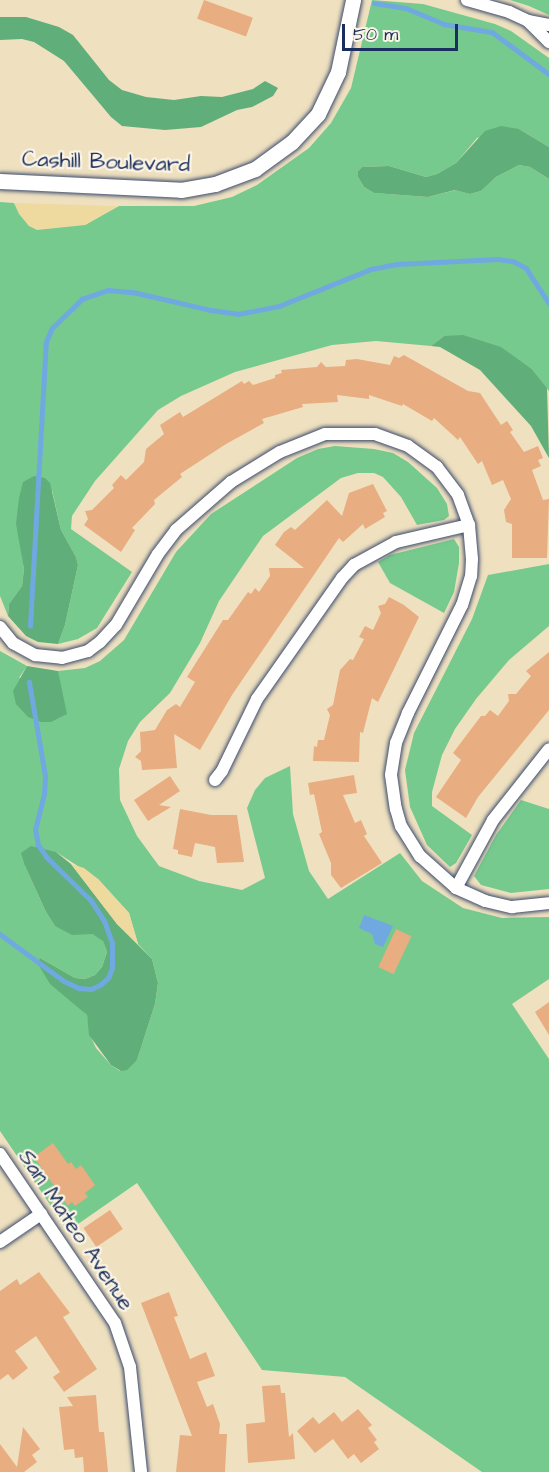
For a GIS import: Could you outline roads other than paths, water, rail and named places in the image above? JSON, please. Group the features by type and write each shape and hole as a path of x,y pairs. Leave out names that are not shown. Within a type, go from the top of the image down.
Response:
{"street":[{"name":"Cashill Boulevard","path":"0,181 181,190 215,184 255,169 292,142 318,114 338,72 353,0"},
{"path":"467,0 509,12 528,21 549,25"},
{"path":"528,21 549,42"},
{"path":"0,627 13,643 35,654 62,658 88,651 116,625 167,540 193,512 231,482 274,456 326,434 375,434 408,446 437,467 449,481 461,502 469,525 472,560 468,590 454,623 405,719 396,743 392,775 396,809 410,842 429,867 456,888 484,901 512,907 549,903"},
{"path":"215,780 222,771 257,699 342,578 354,565 396,542 469,525"},
{"path":"456,888 493,820 549,749"},
{"name":"San Mateo Avenue","path":"0,1154 108,1313 123,1344 132,1383 141,1472"},
{"path":"0,1242 41,1214"}],"water":[{"path":"364,915 393,926 383,947 375,944 372,934 359,928"}],"waterway":[{"path":"374,3 406,8 444,24 492,32 549,74"},
{"path":"30,626 46,342 52,328 82,299 108,290 133,292 238,314 279,306 371,269 397,264 498,259 513,261 526,268 549,303"},
{"path":"0,934 64,981 79,988 91,989 100,985 108,978 112,968 112,943 104,921 91,901 47,858 38,845 35,830 44,795 45,776 29,682"}]}
